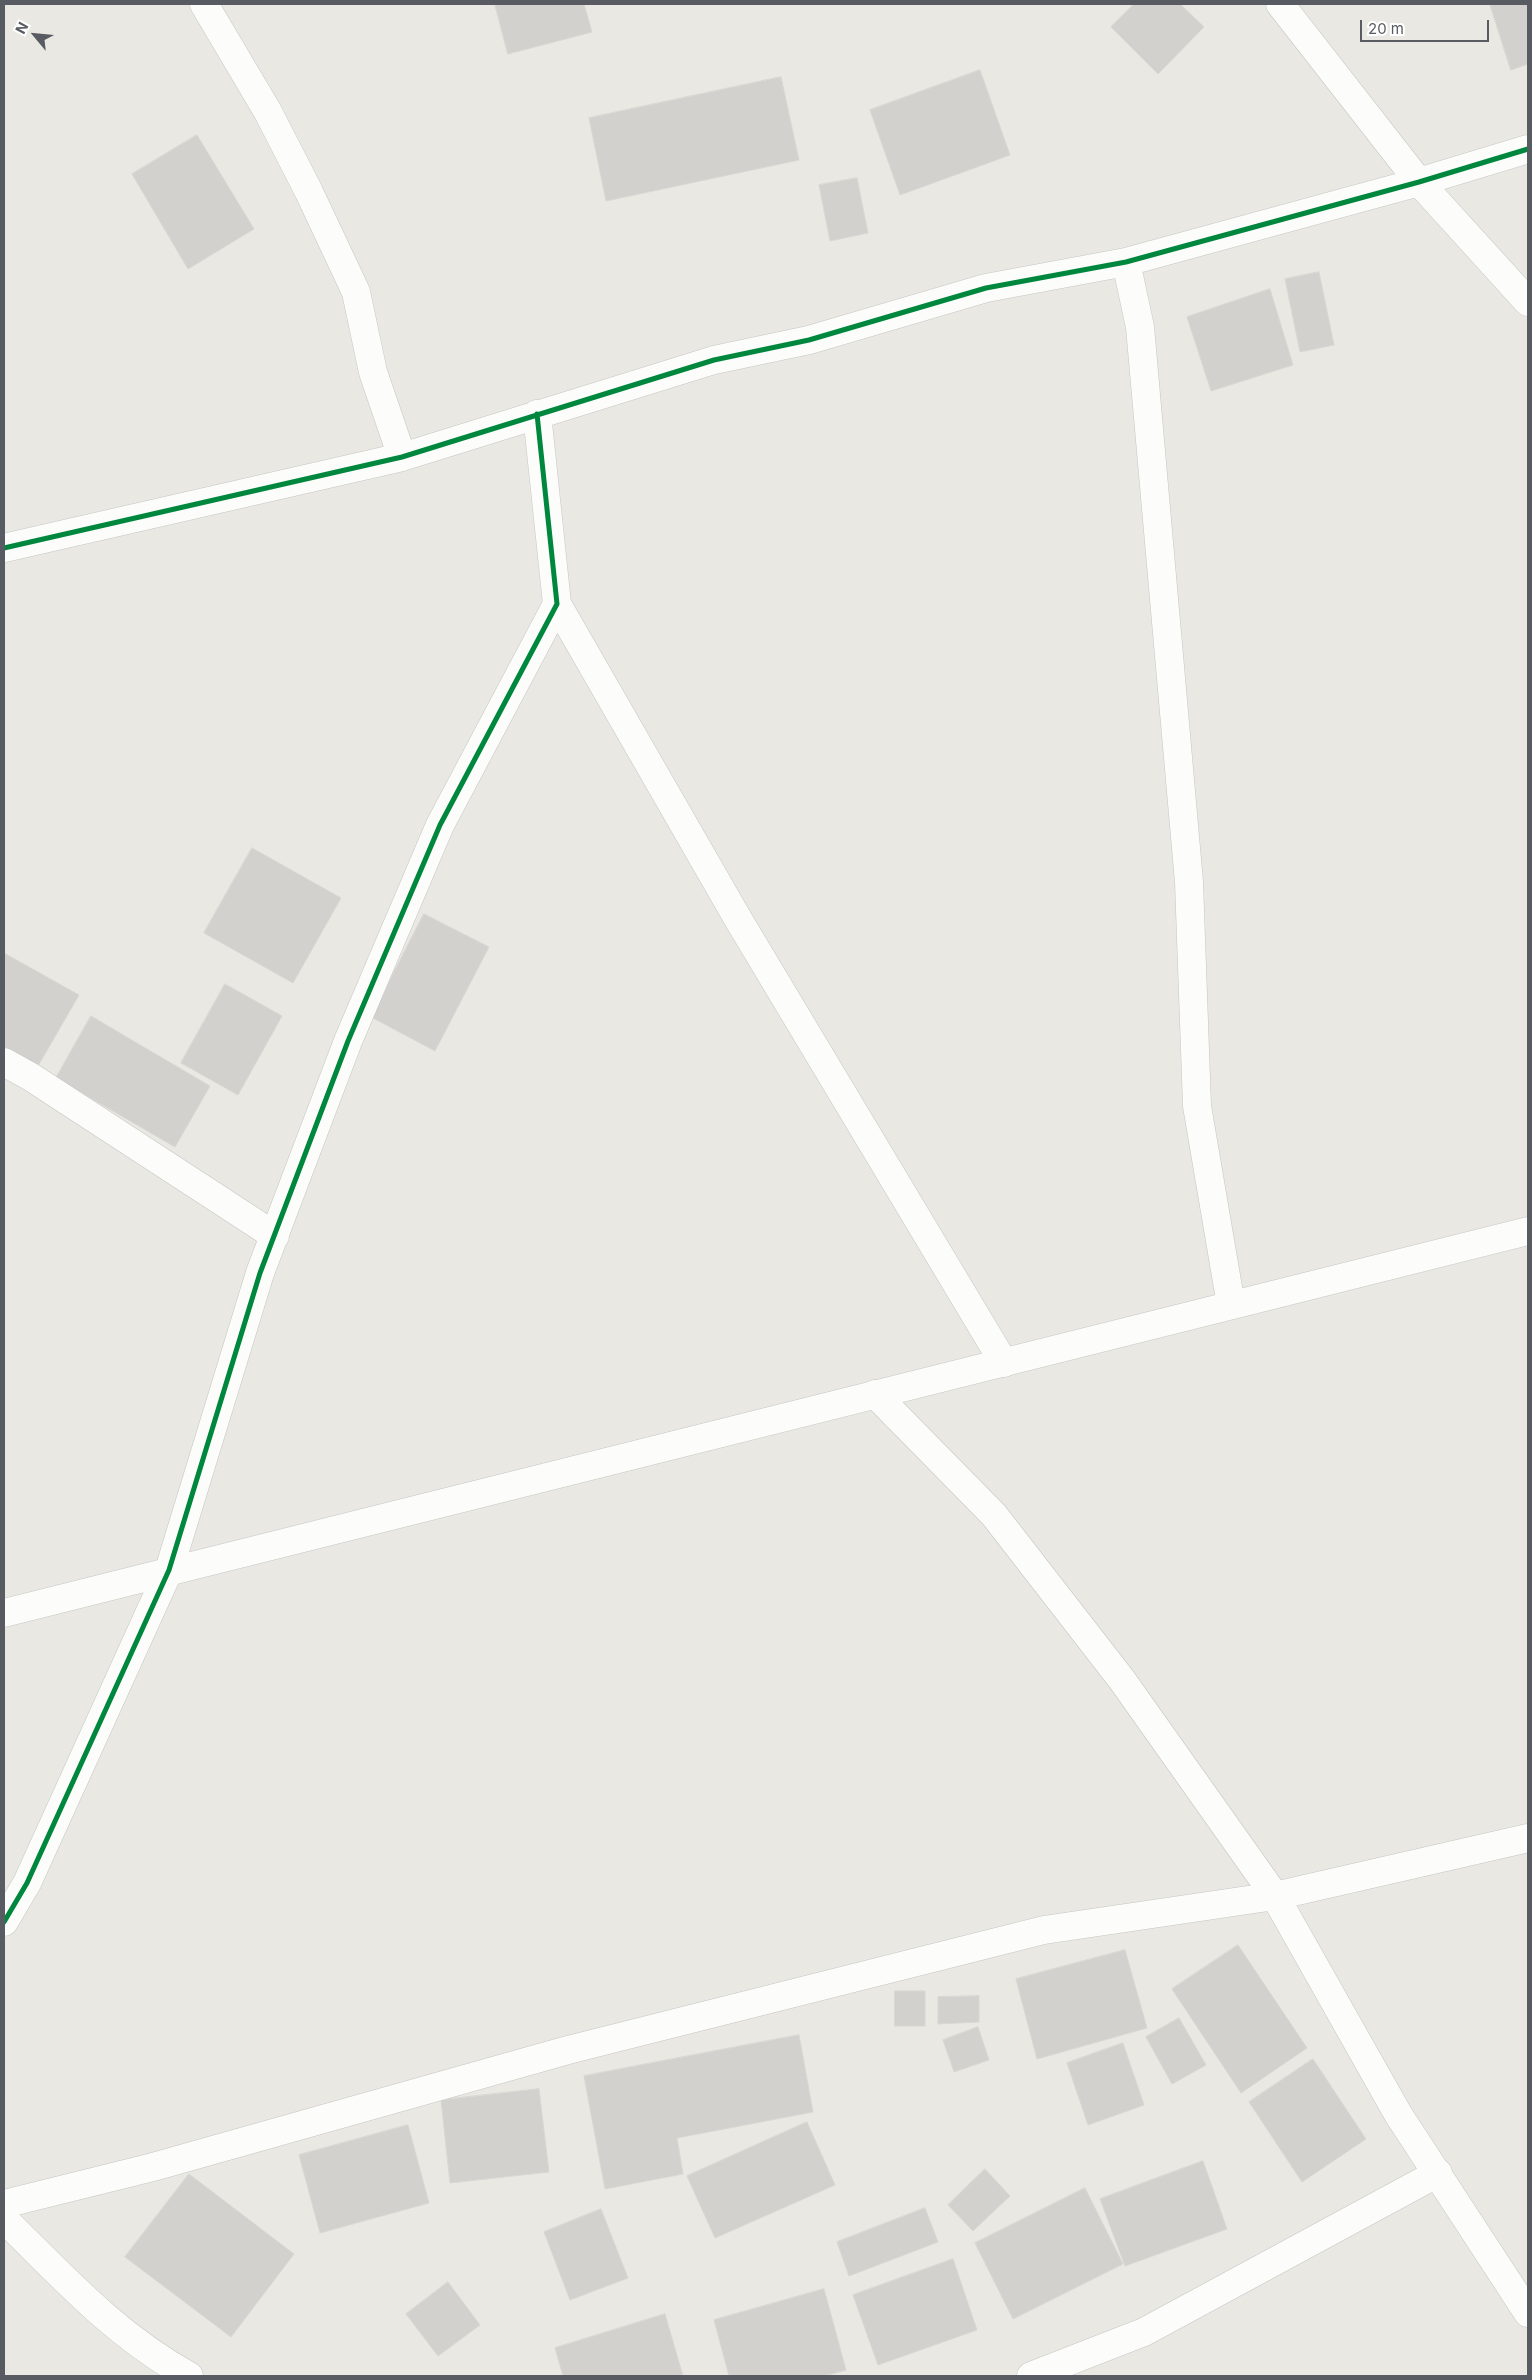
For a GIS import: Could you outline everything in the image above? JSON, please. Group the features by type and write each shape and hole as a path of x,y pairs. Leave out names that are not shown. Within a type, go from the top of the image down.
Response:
{"street":[{"path":"204,4 268,112 309,192 356,292 373,372 402,457"},
{"path":"1280,4 1418,182 1528,302"},
{"path":"4,548 402,457 714,360 809,340 986,288 1126,262 1418,182 1528,149"},
{"path":"1126,262 1140,327 1189,882 1197,1106 1231,1305"},
{"path":"537,414 557,604 738,919 1004,1363"},
{"path":"4,1922 28,1883 169,1570 260,1273 348,1041 440,825 557,604"},
{"path":"4,1062 31,1077 275,1236"},
{"path":"4,1613 169,1570 1528,1231"},
{"path":"875,1394 994,1515 1122,1680 1276,1896 1398,2114 1528,2312"},
{"path":"4,2204 153,2167 568,2050 1044,1930 1276,1896 1528,1838"},
{"path":"1031,2376 1144,2332 1438,2173"},
{"path":"4,2219 103,2317 160,2360 189,2376"}],"building":[{"path":"495,4 584,4 592,32 508,54"},
{"path":"1134,4 1180,4 1204,27 1158,74 1111,27"},
{"path":"1490,4 1528,4 1528,64 1511,70"},
{"path":"980,70 1010,155 900,195 870,110"},
{"path":"781,77 799,160 606,201 589,118"},
{"path":"197,135 254,229 188,269 132,174"},
{"path":"857,178 868,233 830,241 819,185"},
{"path":"1319,272 1334,345 1300,352 1285,279"},
{"path":"1270,289 1293,365 1211,391 1187,317"},
{"path":"252,848 341,898 293,983 204,933"},
{"path":"424,914 489,947 435,1051 371,1017"},
{"path":"4,953 79,995 38,1066 4,1047"},
{"path":"225,984 282,1016 238,1095 181,1063"},
{"path":"91,1016 210,1086 175,1147 56,1078"},
{"path":"1238,1945 1307,2048 1241,2093 1172,1989"},
{"path":"1125,1950 1147,2028 1037,2059 1016,1979"},
{"path":"895,1991 925,1991 925,2026 895,2026"},
{"path":"979,1996 979,2022 938,2024 938,1997"},
{"path":"1179,2018 1206,2065 1172,2084 1146,2037"},
{"path":"978,2027 989,2060 954,2072 943,2040"},
{"path":"799,2035 813,2112 677,2138 683,2174 605,2189 584,2076"},
{"path":"1123,2043 1144,2105 1088,2125 1067,2063"},
{"path":"1313,2059 1366,2139 1302,2182 1249,2102"},
{"path":"539,2089 549,2172 450,2183 441,2100"},
{"path":"807,2122 835,2185 715,2238 687,2176"},
{"path":"408,2125 429,2203 320,2233 299,2155"},
{"path":"1203,2161 1227,2229 1125,2266 1100,2199"},
{"path":"985,2169 1010,2196 973,2231 948,2205"},
{"path":"189,2174 294,2254 231,2337 125,2257"},
{"path":"1085,2188 1123,2264 1013,2319 975,2243"},
{"path":"925,2208 938,2242 849,2276 837,2242"},
{"path":"601,2209 628,2278 570,2300 544,2232"},
{"path":"953,2259 977,2330 878,2365 853,2295"},
{"path":"448,2282 480,2325 438,2356 406,2314"},
{"path":"824,2289 846,2370 824,2376 729,2376 714,2320"},
{"path":"665,2314 683,2376 563,2376 555,2348"}],"cycle path":[{"path":"4,548 402,457 714,360 809,340 986,288 1126,262 1419,182 1528,149"},
{"path":"4,1922 27,1883 169,1570 260,1273 348,1041 440,825 557,604 537,414"}]}
